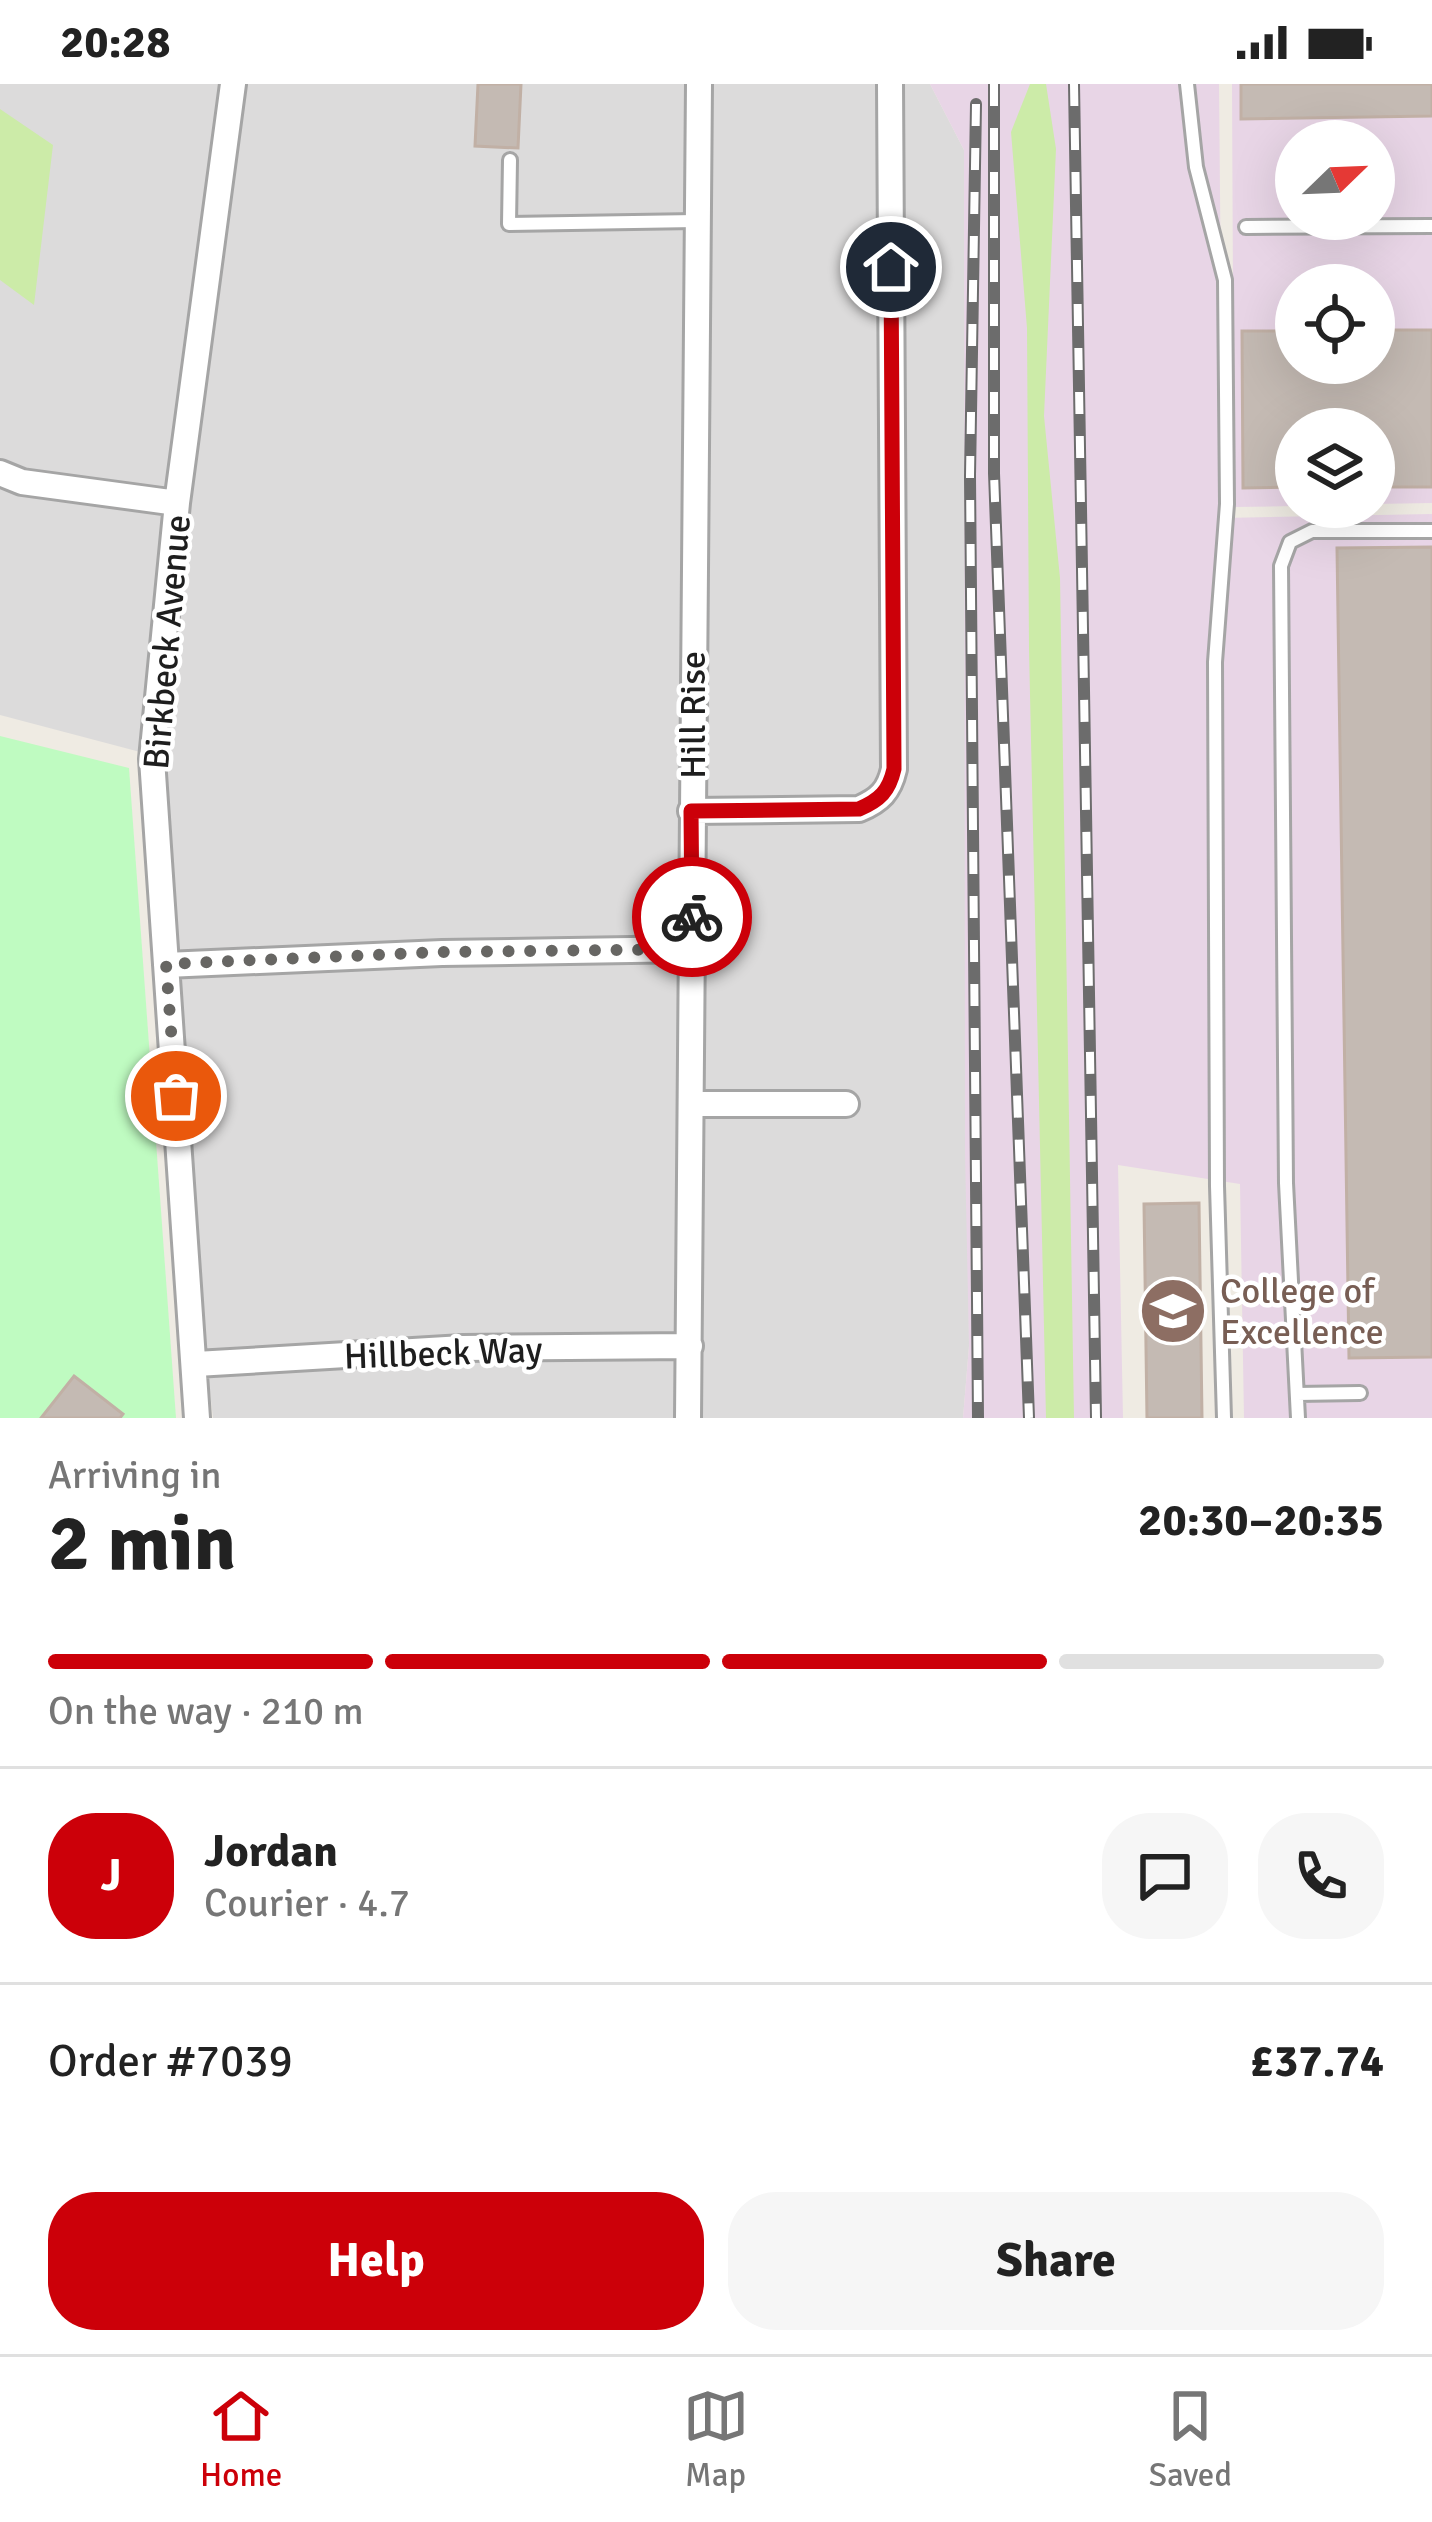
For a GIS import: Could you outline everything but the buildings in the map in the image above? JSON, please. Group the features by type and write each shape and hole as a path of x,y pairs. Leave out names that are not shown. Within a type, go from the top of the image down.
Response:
{"street":[{"name":"Birkbeck Avenue","path":"197,1418 152,759 177,503 233,84"},
{"name":"Hill Rise","path":"688,1418 699,84"},
{"path":"691,811 859,809 876,802 890,788 894,769 890,84"},
{"path":"0,473 22,482 177,503"},
{"path":"166,964 442,952 692,949"},
{"path":"692,1104 846,1104"},
{"name":"Hillbeck Way","path":"196,1364 463,1348 690,1346"}],"lane":[{"path":"1187,84 1196,167 1225,280 1227,504 1215,662 1217,1186 1224,1418"},
{"path":"510,160 508,224 696,221"},
{"path":"1246,227 1432,226"},
{"path":"1298,1418 1286,1183 1281,566 1290,542 1312,531 1432,531"},
{"path":"1297,1394 1360,1393"}],"shaded area":[{"path":"0,84 930,84 964,150 969,1346 963,1418 213,1418 164,1001 144,753 0,715"},
{"path":"930,84 1219,84 1223,518 1275,517 1275,528 1395,528 1395,515 1432,514 1432,1418 1244,1418 1240,1184 1118,1165 1123,1418 963,1418 969,1346 964,150"},
{"path":"1232,84 1432,84 1432,503 1395,504 1395,408 1275,408 1275,506 1234,507"}],"green space":[{"path":"1030,84 1046,84 1056,149 1044,416 1060,578 1074,1418 1046,1418 1027,328 1011,132"},
{"path":"0,109 53,145 34,305 0,280"},
{"path":"0,736 129,768 176,1418 0,1418"}],"railway":[{"path":"994,84 994,473 1029,1418"},
{"path":"1074,84 1096,1418"},
{"path":"976,104 970,476 978,1418"}],"way so far":[{"path":"176,1096 166,964 442,952 692,949 692,917"}],"place":[{"name":"College of Excellence","path":"1173,1311"}],"route":[{"path":"692,917 691,811 859,809 876,802 890,788 894,769 891,267"}]}
